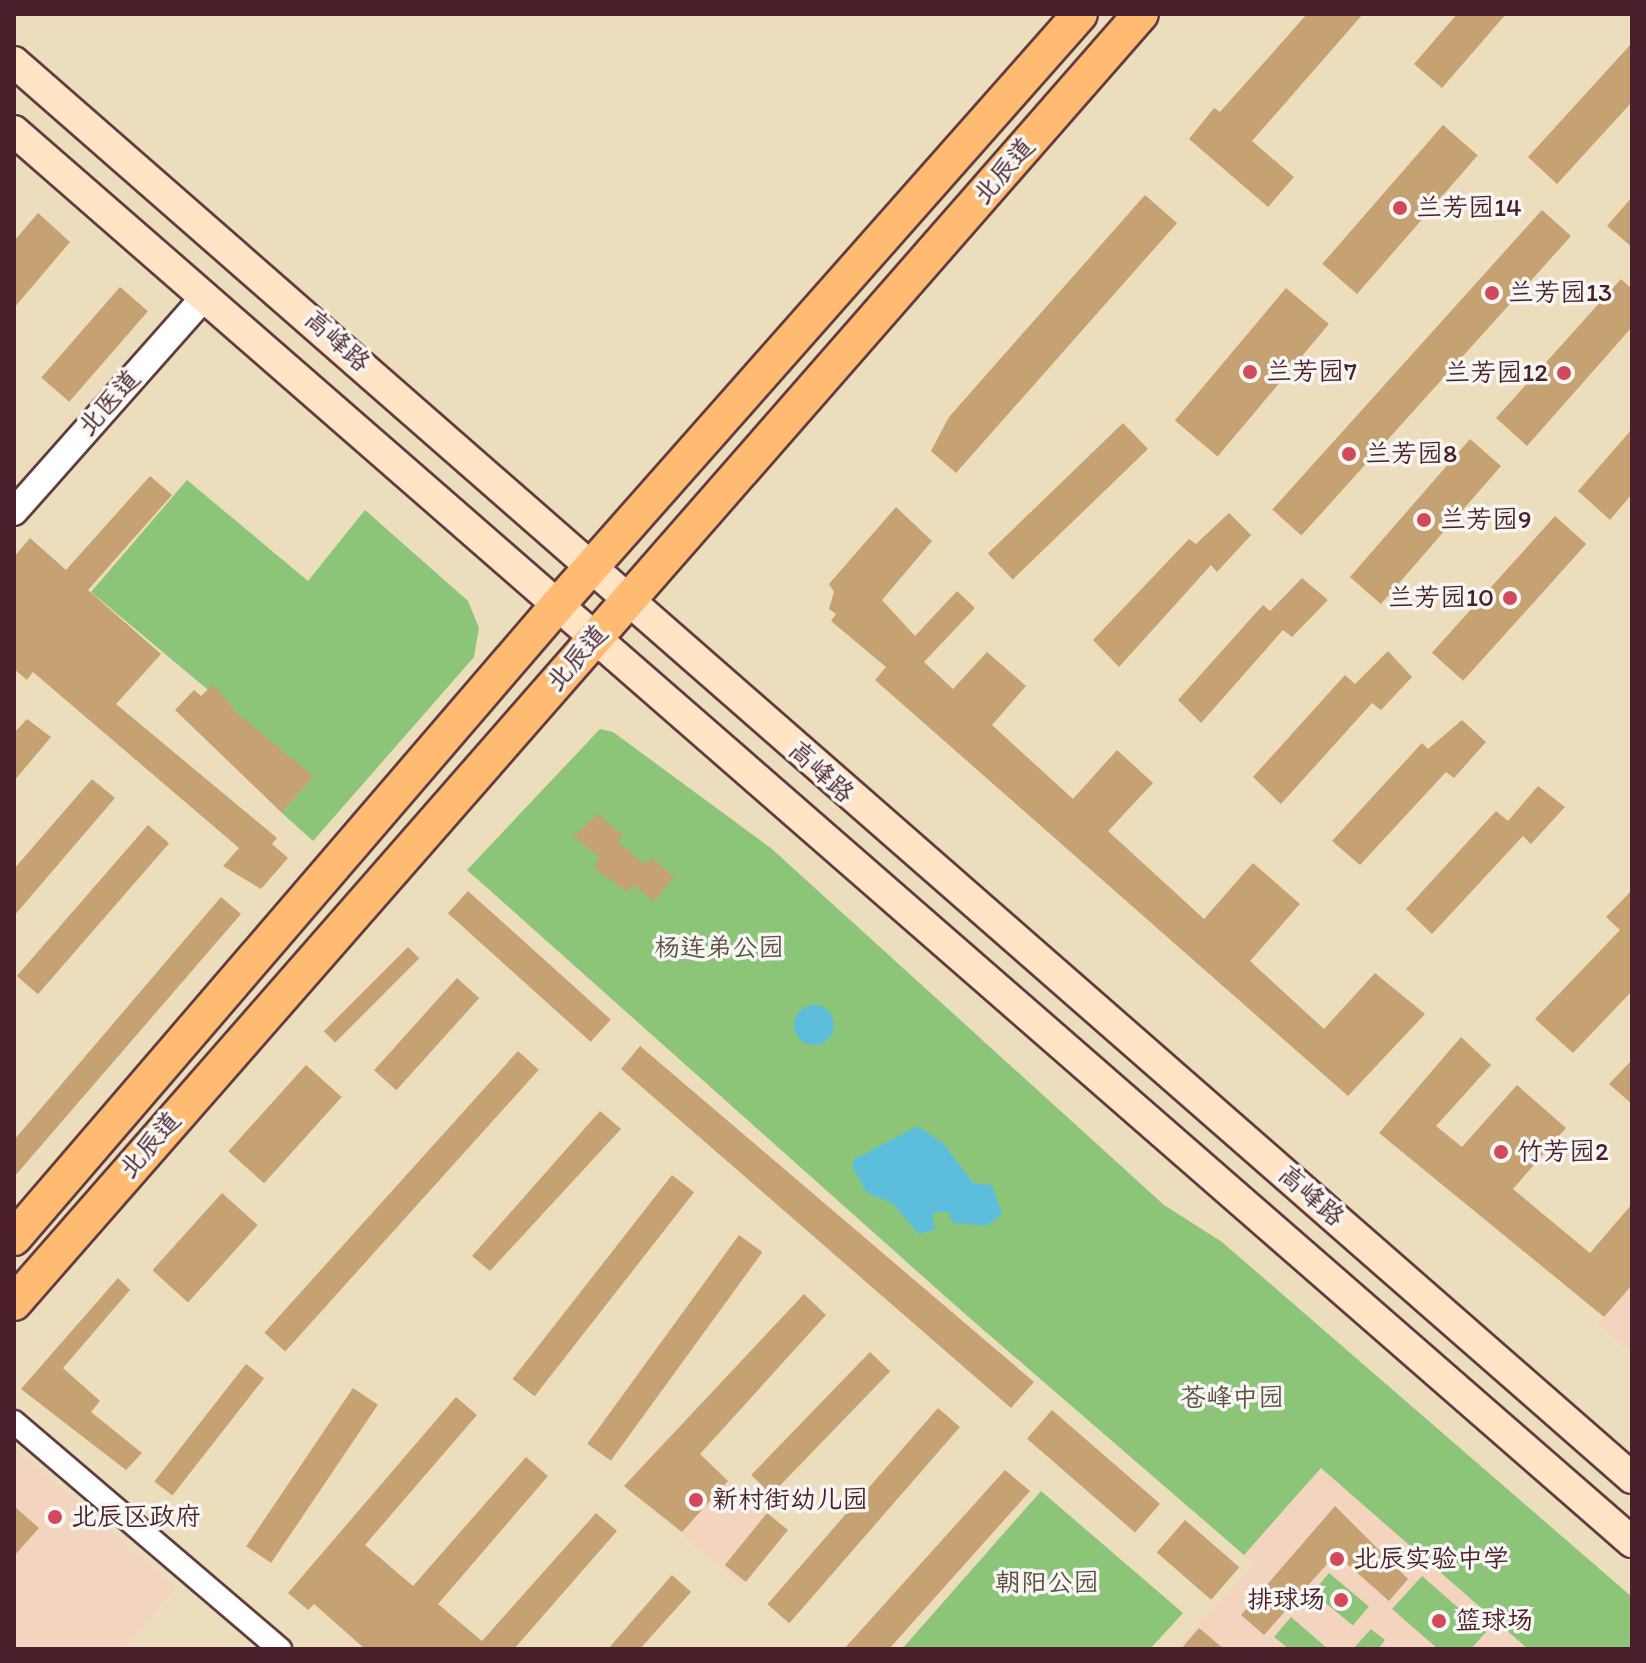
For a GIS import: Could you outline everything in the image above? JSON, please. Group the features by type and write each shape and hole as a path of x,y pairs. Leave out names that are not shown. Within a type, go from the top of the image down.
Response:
{"main road":[{"name":"北辰道","path":"14,1238 556,607 1080,14"},
{"name":"北辰道","path":"14,1303 1141,14"},
{"name":"高峰路","path":"14,62 1632,1478"},
{"name":"高峰路","path":"14,131 556,607 1632,1542"}],"street":[{"name":"北医道","path":"14,512 205,296"},
{"path":"14,1422 280,1649"}],"shaded area":[{"path":"1632,1285 1632,1354 1597,1324"},
{"name":"新村街幼儿园","path":"671,1432 788,1530 742,1586 625,1487"},
{"name":"北辰区政府","path":"14,1447 177,1587 124,1649 14,1649"},
{"name":"北辰实验中学","path":"1321,1468 1528,1649 1176,1649 1254,1563 1244,1555"}],"green space":[{"path":"187,480 308,581 365,510 468,601 479,628 474,657 313,841 282,813 312,777 91,592"},
{"path":"600,729 613,732 772,849 1164,1205 1222,1242 1632,1597 1632,1649 1528,1649 1321,1468 1244,1555 965,1314 467,870"},
{"name":"朝阳公园","path":"1041,1491 1183,1613 1150,1649 902,1649"},
{"name":"排球场","path":"1329,1573 1369,1606 1353,1626 1313,1592"},
{"name":"篮球场","path":"1422,1576 1486,1632 1471,1649 1438,1649 1392,1609"},
{"name":"排球场","path":"1291,1617 1328,1649 1289,1649 1274,1637"},
{"path":"1371,1629 1385,1640 1378,1649 1353,1649"}],"water":[{"path":"814,1005 828,1011 834,1025 828,1039 814,1045 800,1039 794,1025 800,1011"},
{"path":"918,1126 943,1143 973,1183 992,1185 1002,1214 986,1226 952,1223 949,1212 936,1212 932,1216 935,1229 919,1234 892,1203 867,1193 852,1166 854,1159"}],"building":[{"path":"1307,14 1363,14 1252,141 1294,177 1268,207 1189,139 1214,108 1220,112"},
{"path":"1457,14 1506,14 1442,88 1414,64"},
{"path":"1632,43 1632,102 1557,184 1528,157"},
{"name":"兰芳园14","path":"1443,125 1478,155 1357,294 1322,264"},
{"path":"1145,195 1177,223 956,473 931,451 949,417"},
{"path":"1632,197 1632,247 1607,226"},
{"path":"1542,210 1571,236 1301,536 1272,509"},
{"path":"38,213 70,242 14,308 14,241"},
{"name":"兰芳园12","path":"1621,279 1632,289 1632,327 1527,446 1496,418"},
{"path":"120,287 148,311 69,402 41,378"},
{"name":"兰芳园7","path":"1286,288 1329,324 1218,457 1175,421"},
{"path":"1123,423 1148,449 1013,579 988,554"},
{"path":"1632,429 1632,494 1610,520 1578,491"},
{"name":"兰芳园9","path":"1470,439 1501,466 1381,604 1350,577"},
{"path":"150,476 172,495 88,590 161,654 116,704 277,838 272,844 288,858 261,889 223,866 239,848 33,672 27,680 14,669 14,557 30,538 66,570"},
{"path":"896,507 932,541 882,600 915,636 957,591 975,608 924,662 953,689 987,652 1026,686 992,725 1073,799 1117,750 1153,783 1108,831 1204,919 1253,863 1300,904 1250,961 1324,1029 1375,973 1425,1014 1348,1096 875,680 886,667 831,621 836,614 829,609 834,592 829,584"},
{"path":"1229,513 1251,535 1217,572 1211,565 1119,667 1093,640 1189,539 1196,544"},
{"name":"兰芳园10","path":"1555,516 1586,544 1463,681 1432,653"},
{"path":"1302,578 1328,600 1292,637 1283,630 1201,723 1178,700 1263,605 1270,611"},
{"path":"1388,651 1412,677 1381,710 1372,703 1281,804 1253,777 1345,675 1355,684"},
{"path":"213,684 236,712 313,776 282,813 175,710 194,690 201,696"},
{"path":"27,719 51,737 14,781 14,733"},
{"path":"1462,720 1486,742 1454,778 1446,772 1360,865 1332,841 1422,743 1428,749"},
{"path":"92,779 115,798 14,916 14,869"},
{"path":"1538,786 1565,807 1531,844 1523,836 1432,934 1406,909 1496,811 1508,821"},
{"path":"598,814 623,836 618,842 644,864 652,858 674,877 654,901 633,885 627,892 594,868 599,857 574,836"},
{"path":"148,825 169,843 38,994 17,976"},
{"path":"1632,890 1632,991 1573,1053 1535,1019 1620,930 1606,917"},
{"path":"468,891 611,1019 591,1042 448,913"},
{"path":"221,897 241,914 14,1177 14,1140"},
{"path":"408,947 419,958 335,1042 324,1031"},
{"path":"457,978 479,998 396,1090 374,1070"},
{"path":"1461,1037 1491,1065 1436,1126 1462,1147 1517,1085 1566,1128 1513,1189 1590,1253 1632,1204 1632,1285 1604,1317 1379,1133"},
{"path":"640,1046 1034,1382 1011,1408 621,1069"},
{"path":"518,1051 539,1070 285,1351 264,1333"},
{"path":"1632,1060 1632,1104 1609,1084"},
{"path":"306,1065 342,1097 264,1183 228,1151"},
{"path":"600,1111 621,1129 490,1271 472,1256"},
{"path":"672,1175 694,1192 535,1396 513,1379"},
{"path":"222,1193 258,1225 188,1302 152,1270"},
{"path":"739,1235 762,1252 611,1461 587,1444"},
{"path":"118,1278 130,1290 63,1368 100,1401 91,1412 142,1453 126,1470 21,1389"},
{"path":"804,1294 826,1315 700,1454 728,1481 682,1532 624,1486"},
{"path":"870,1352 890,1371 771,1494 751,1475"},
{"path":"246,1364 264,1378 172,1496 154,1481"},
{"path":"353,1388 378,1405 271,1563 246,1546"},
{"path":"456,1397 477,1415 365,1545 413,1586 526,1457 548,1476 438,1604 482,1641 596,1513 617,1531 514,1649 365,1649 314,1604 308,1610 288,1593"},
{"path":"938,1408 960,1427 789,1623 767,1604"},
{"path":"1052,1410 1160,1504 1135,1532 1027,1439"},
{"path":"1005,1470 1030,1491 889,1649 844,1649"},
{"path":"14,1506 39,1528 14,1556"},
{"path":"1335,1506 1408,1579 1389,1601 1336,1554 1264,1635 1241,1615"},
{"path":"767,1513 788,1530 746,1582 725,1565"},
{"path":"1185,1520 1239,1567 1211,1600 1157,1552"},
{"path":"672,1575 691,1592 640,1649 608,1649"},
{"path":"1199,1628 1224,1649 1181,1649"}],"place":[{"name":"兰芳园14","path":"1400,208"},
{"name":"兰芳园13","path":"1492,293"},
{"name":"兰芳园7","path":"1250,372"},
{"name":"兰芳园12","path":"1564,373"},
{"name":"兰芳园8","path":"1349,454"},
{"name":"兰芳园9","path":"1424,520"},
{"name":"兰芳园10","path":"1510,598"},
{"name":"竹芳园2","path":"1501,1152"},
{"name":"新村街幼儿园","path":"696,1500"},
{"name":"北辰区政府","path":"55,1517"},
{"name":"北辰实验中学","path":"1337,1559"},
{"name":"排球场","path":"1341,1600"},
{"name":"篮球场","path":"1439,1621"}],"park label":[{"name":"杨连弟公园","path":"719,948"},
{"name":"苍峰中园","path":"1232,1398"}]}
